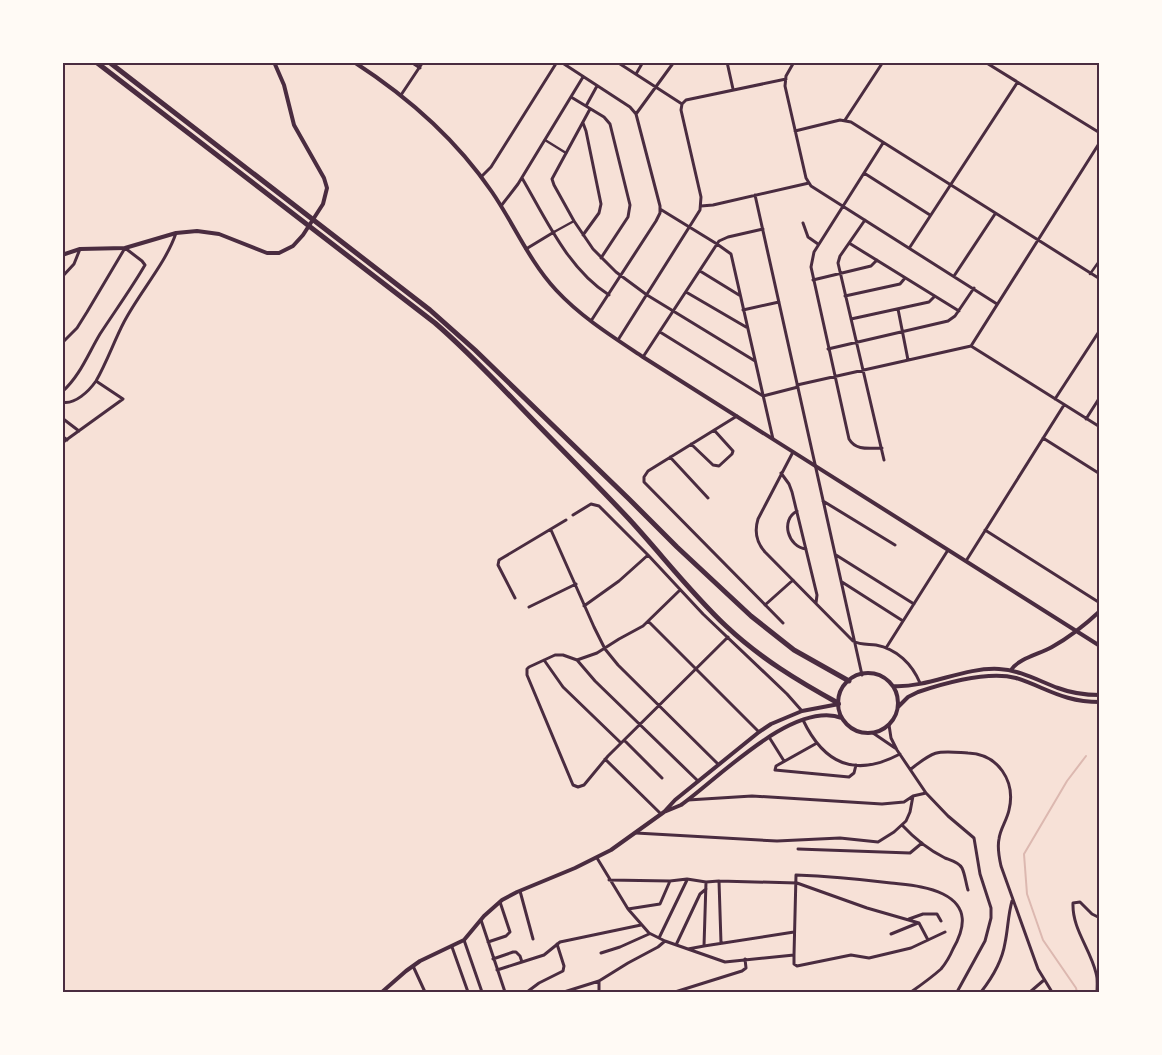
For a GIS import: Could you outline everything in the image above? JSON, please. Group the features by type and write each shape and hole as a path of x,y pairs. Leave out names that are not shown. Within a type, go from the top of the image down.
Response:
{"highway":[{"path":"96,62 440,327 475,359 592,480 727,627 777,667 838,703"},
{"path":"109,62 440,319 475,350 750,616 794,650 848,681"}],"street":[{"path":"62,255 80,249 125,248 176,232 202,231 213,233 271,253 279,253 297,243 326,196 325,181 294,125 284,85 274,62"},
{"path":"354,62 401,95 443,134 481,177 501,206 526,249 556,290 591,321 643,357 1100,646"},
{"path":"412,62 420,68"},
{"path":"401,95 423,62"},
{"path":"481,177 491,167 556,62"},
{"path":"561,62 630,107 636,114 660,210 658,218 591,321"},
{"path":"617,62 682,104"},
{"path":"636,74 644,62"},
{"path":"636,114 674,62"},
{"path":"727,62 733,89"},
{"path":"794,62 786,79 785,86 809,183 813,188 910,247 997,304"},
{"path":"846,120 884,62"},
{"path":"985,62 1100,134"},
{"path":"501,206 522,178 583,77"},
{"path":"618,340 699,214 701,206 681,110 682,104 686,100 786,79"},
{"path":"910,247 1017,82"},
{"path":"586,106 597,86"},
{"path":"571,97 606,119 611,125 630,208 628,216 601,258"},
{"path":"590,109 552,180 583,235 601,258 621,277 673,312 755,361"},
{"path":"795,131 846,120 1100,279"},
{"path":"582,123 586,131 601,204 599,213 583,235"},
{"path":"545,140 566,153"},
{"path":"971,346 1100,142"},
{"path":"882,448 859,448 850,442 828,349 811,263 812,255 818,244 883,143"},
{"path":"864,173 930,215"},
{"path":"522,178 554,232 582,272 609,295"},
{"path":"701,206 809,183"},
{"path":"755,195 862,674"},
{"path":"660,210 718,244 731,254 773,439"},
{"path":"954,276 995,214"},
{"path":"865,220 839,258 840,274 884,460"},
{"path":"526,249 574,221"},
{"path":"804,222 807,234 818,244"},
{"path":"643,357 718,244 724,238 763,229"},
{"path":"62,402 68,403 78,398 96,381 124,322 168,250 176,232"},
{"path":"849,243 959,311"},
{"path":"62,342 82,320 125,248"},
{"path":"62,392 72,384 79,374 93,346 145,265 125,248"},
{"path":"62,277 74,264 80,249"},
{"path":"813,280 871,266 877,260"},
{"path":"1090,274 1100,260"},
{"path":"700,271 740,295"},
{"path":"846,296 900,284 905,278"},
{"path":"828,349 948,321 959,311 974,288"},
{"path":"686,292 747,328"},
{"path":"851,319 929,302 935,296"},
{"path":"743,310 779,302"},
{"path":"898,309 908,360"},
{"path":"1055,399 1100,330"},
{"path":"660,332 763,396 835,376 971,346 1100,427"},
{"path":"62,443 123,399 96,381"},
{"path":"1086,418 1100,397"},
{"path":"966,561 1064,405"},
{"path":"737,416 648,471 644,477 645,484 783,623"},
{"path":"62,418 79,431"},
{"path":"691,444 713,465 719,466 733,451 714,430"},
{"path":"62,436 67,440"},
{"path":"1043,438 1100,474"},
{"path":"794,452 781,473 758,519 756,535 762,549 855,642 886,648 897,654 907,662 920,683"},
{"path":"670,457 708,498"},
{"path":"781,473 791,488 817,595 816,604"},
{"path":"823,501 895,545"},
{"path":"573,515 591,504 598,505 802,712"},
{"path":"796,511 791,514 787,523 790,538 800,548 806,549"},
{"path":"515,598 498,566 499,560 566,520"},
{"path":"551,530 605,649 618,665 718,764"},
{"path":"985,530 1100,603"},
{"path":"886,648 948,550"},
{"path":"584,606 619,581 648,555"},
{"path":"836,555 914,604"},
{"path":"765,605 792,580"},
{"path":"842,582 903,621"},
{"path":"529,607 576,584"},
{"path":"680,590 640,628 622,637 605,649 584,659 577,660 558,655 529,666 526,673 573,785 576,787 582,786 605,759 728,637"},
{"path":"1012,670 1017,664 1051,648 1076,632 1100,611"},
{"path":"648,621 759,732"},
{"path":"544,660 563,687 662,778"},
{"path":"577,660 595,681 698,781"},
{"path":"893,686 911,685 985,669 1012,670 1067,691 1100,696"},
{"path":"862,674 879,676 893,686 898,696 898,707 895,717 889,725 873,732 859,731 847,724 842,718 838,703 841,691 848,681 862,674"},
{"path":"898,707 914,694 981,676 995,675 1017,679 1064,698 1100,702"},
{"path":"911,685 914,694"},
{"path":"382,992 412,966 464,940 500,902 520,890 596,858 636,833 663,813 675,800 759,732 778,720 838,703"},
{"path":"663,813 681,805 768,737 787,726 803,719 822,715 842,718"},
{"path":"803,719 816,743 832,758 856,765 872,765 900,754"},
{"path":"889,725 891,738 897,750 926,793 974,838 980,874 991,908 991,918 985,941 957,992"},
{"path":"873,732 897,750"},
{"path":"768,737 784,761"},
{"path":"816,743 776,766 775,770 850,777 854,773 856,765"},
{"path":"911,769 930,755 944,752 982,755 1003,771 1009,784 1010,800 1009,812 999,838 998,852 1005,882 1038,969 1052,992"},
{"path":"605,759 663,813"},
{"path":"688,800 752,796 882,804 904,802 913,796 926,793"},
{"path":"636,833 777,841 840,838 878,842 894,832 906,821 913,796"},
{"path":"675,800 677,805 681,805"},
{"path":"902,825 922,843 958,864 962,868 968,890"},
{"path":"798,849 910,853 922,843"},
{"path":"596,858 628,909 650,934 724,962 794,955"},
{"path":"911,992 942,968 959,939 963,928 961,910 954,901 943,894 910,885 837,876 796,874 794,964 797,966 851,955 869,958 911,948 945,932"},
{"path":"609,880 670,881 687,879 706,882 797,883 867,908 919,922 928,940"},
{"path":"659,938 687,879"},
{"path":"628,909 660,904 670,881"},
{"path":"719,881 720,943"},
{"path":"704,946 706,882"},
{"path":"676,945 700,894 706,889"},
{"path":"520,890 533,939"},
{"path":"981,992 998,966 1012,901"},
{"path":"488,942 506,936 510,932 500,902"},
{"path":"1097,992 1097,974 1090,953 1075,924 1074,903 1080,902 1092,914 1100,918"},
{"path":"909,919 923,914 937,914 941,921"},
{"path":"481,920 505,992"},
{"path":"891,934 919,922"},
{"path":"497,970 544,955 557,944 641,924"},
{"path":"688,949 794,932"},
{"path":"601,953 650,934"},
{"path":"464,940 482,992"},
{"path":"564,992 599,981 628,962 658,947 665,941"},
{"path":"527,992 539,983 563,971 564,966 557,944"},
{"path":"452,947 468,992"},
{"path":"493,959 516,952 522,962"},
{"path":"675,992 742,971 746,968 745,959"},
{"path":"412,966 425,992"},
{"path":"1030,992 1044,980"},
{"path":"599,981 599,992"}],"waterway":[{"path":"1077,992 1043,940 1027,894 1024,854 1067,781 1086,756"}]}
